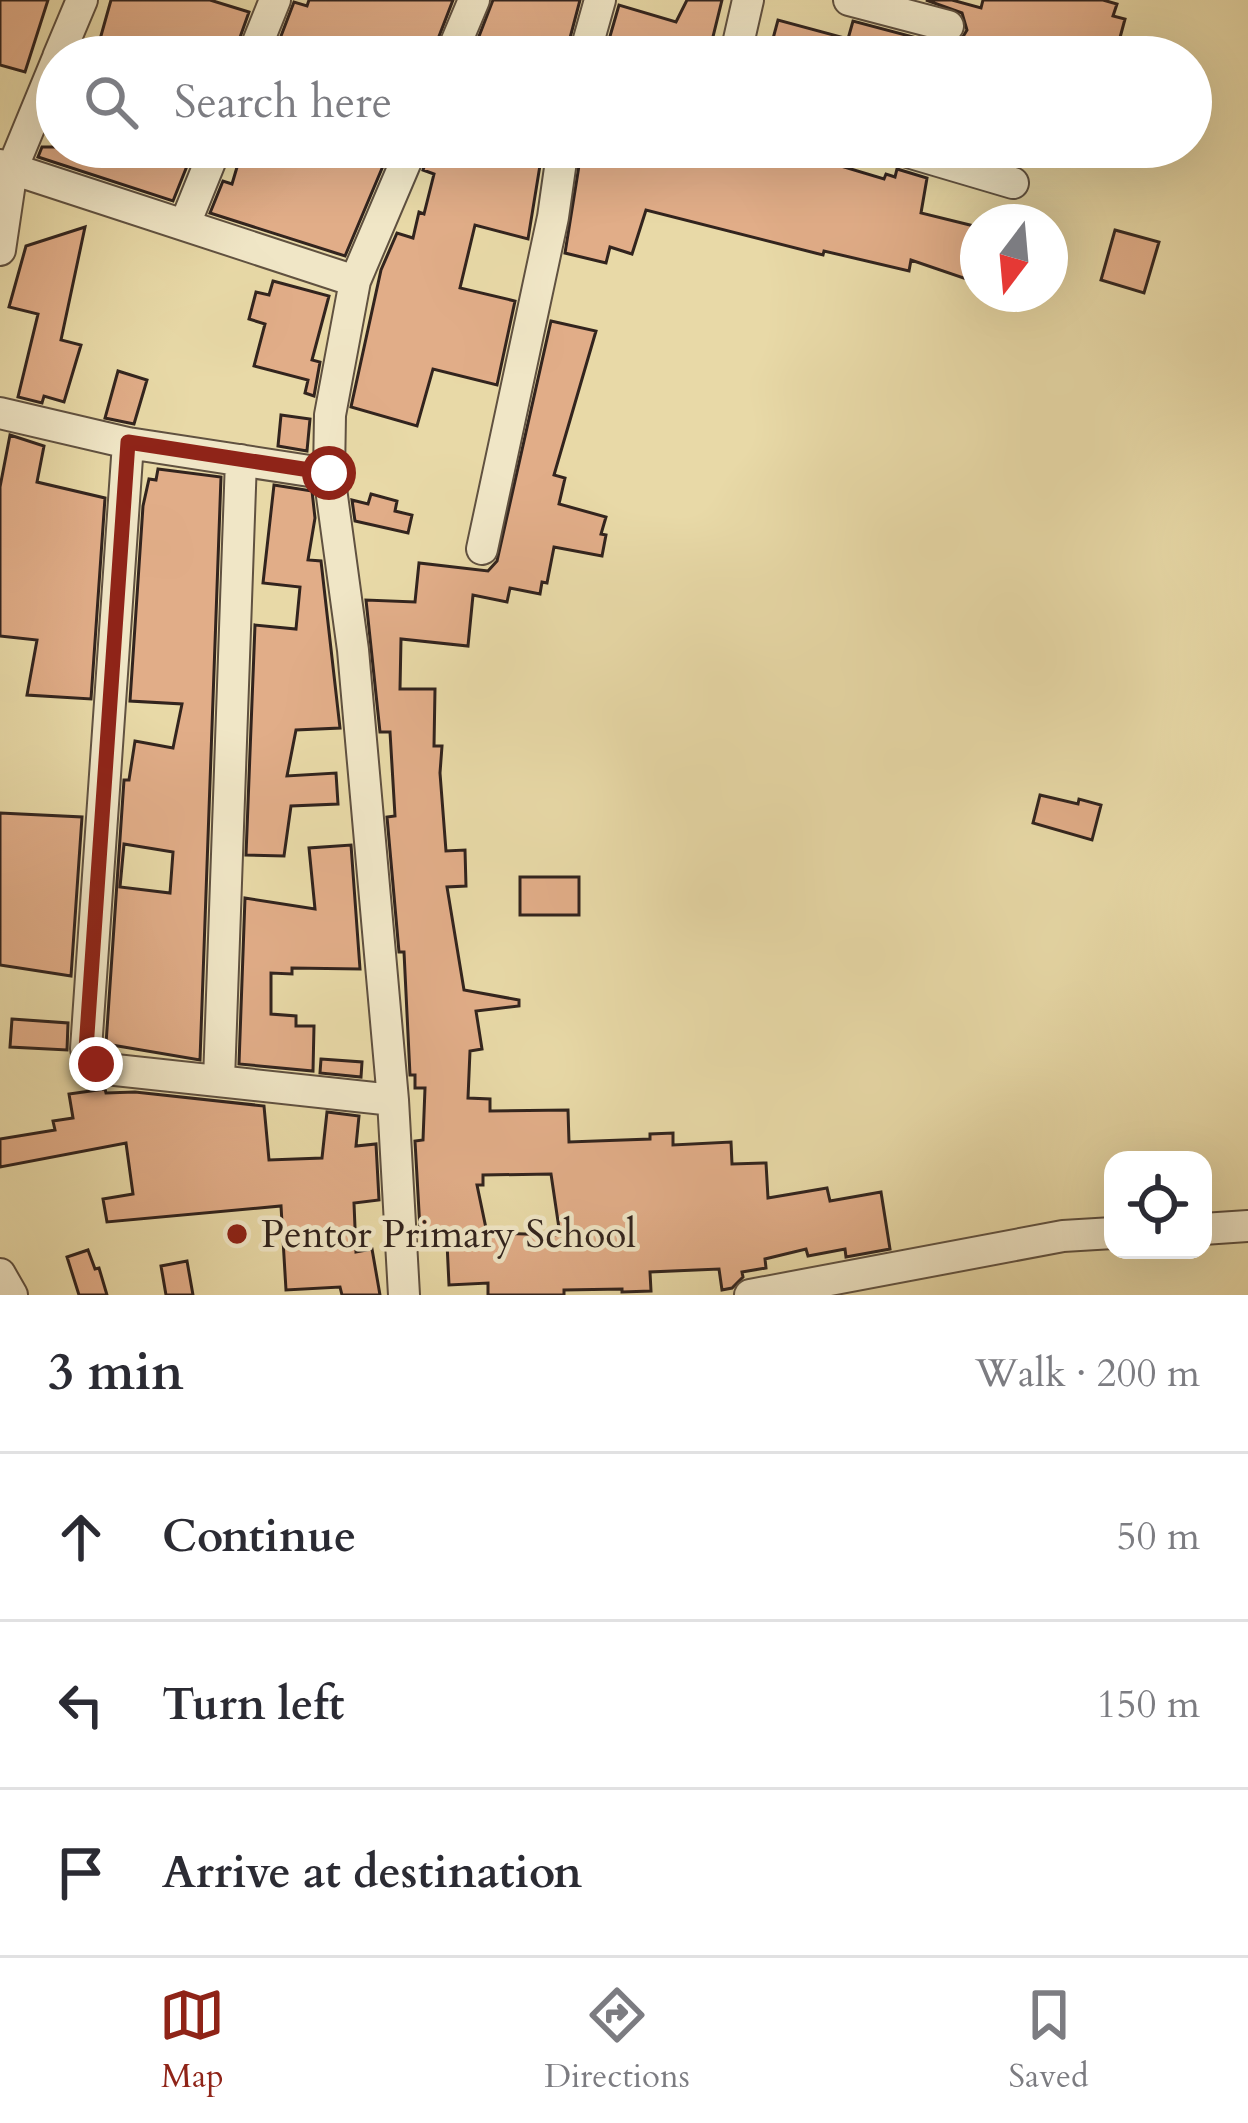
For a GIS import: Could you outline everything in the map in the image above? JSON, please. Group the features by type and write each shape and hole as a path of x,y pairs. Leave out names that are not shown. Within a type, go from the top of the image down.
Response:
{"street":[{"path":"67,36 82,0"},
{"path":"260,36 274,0"},
{"path":"459,36 474,0"},
{"path":"590,36 600,0"},
{"path":"740,36 748,0"},
{"path":"849,0 948,26"},
{"path":"0,250 6,167 36,104"},
{"path":"6,167 355,280"},
{"path":"184,224 207,168"},
{"path":"403,168 355,280 330,415 329,473 353,650 393,1100 404,1295"},
{"path":"482,549 560,168"},
{"path":"961,168 1012,183"},
{"path":"0,413 128,442 329,473"},
{"path":"128,442 86,1049 106,1069 393,1100"},
{"path":"219,1080 242,460"},
{"path":"1212,1228 1248,1226"},
{"path":"750,1295 1064,1236 1104,1234"},
{"path":"0,1274 12,1295"}],"building":[{"path":"0,0 48,0 25,72 0,65"},
{"path":"111,0 210,0 249,12 240,36 101,36"},
{"path":"309,0 453,0 439,36 281,36 294,2 307,6"},
{"path":"493,0 580,0 571,36 479,36"},
{"path":"687,0 722,0 713,36 610,36 619,5 676,22"},
{"path":"926,0 952,0 981,8 983,0 1103,0 1117,4 1113,16 1125,19 1120,36 963,36 967,30 962,13"},
{"path":"778,20 837,36 774,36"},
{"path":"853,21 909,36 849,36"},
{"path":"72,168 186,168 173,201"},
{"path":"237,168 382,168 345,256 210,213 223,181 232,184"},
{"path":"540,168 528,239 475,225 460,288 515,301 497,385 433,369 417,426 351,407 381,270 397,233 413,238 419,212 424,214 434,174 423,170"},
{"path":"579,168 847,168 884,179 886,174 895,177 897,169 927,178 921,213 960,223 960,277 911,260 909,271 824,251 823,255 646,210 632,254 610,247 606,263 565,253"},
{"path":"85,227 61,340 81,345 64,402 44,396 42,403 18,397 38,314 9,307 26,246"},
{"path":"1115,230 1159,242 1144,293 1101,280"},
{"path":"273,281 329,296 312,360 320,362 314,396 305,393 308,380 254,366 265,324 249,319 256,292 269,295"},
{"path":"551,321 596,331 554,475 565,478 559,504 606,517 602,556 554,547 540,594 510,588 507,602 473,595 468,646 401,639 400,689 435,689 434,746 442,746 446,851 465,850 466,886 447,887 464,990 519,1000 519,1006 476,1011 482,1049 470,1051 468,1098 490,1099 490,1111 568,1110 569,1142 650,1139 650,1134 673,1133 673,1145 731,1142 732,1164 766,1163 768,1198 827,1188 830,1201 881,1192 890,1249 846,1257 845,1249 808,1256 806,1249 765,1259 766,1268 742,1272 732,1288 722,1290 719,1269 650,1272 651,1291 488,1295 488,1283 449,1285 447,1243 421,1247 415,1141 423,1140 425,1088 415,1088 415,1075 410,1075 404,952 399,952 387,817 395,816 390,732 380,732 366,600 415,602 419,563 488,571 497,561","holes":["551,1174 560,1235 487,1233 477,1185 483,1185 483,1175"]},
{"path":"118,371 147,380 134,424 105,418"},
{"path":"281,415 310,419 307,451 278,446"},
{"path":"10,435 44,446 37,482 105,498 91,699 27,695 37,640 0,636 0,487"},
{"path":"158,469 221,477 200,1060 106,1044 124,780 129,780 135,741 173,748 182,704 130,701 143,506 149,479 156,480","holes":["124,844 173,852 170,893 120,887"]},
{"path":"274,485 312,491 315,518 308,560 321,561 340,728 296,730 287,776 336,773 338,804 291,806 284,856 246,855 255,625 296,629 300,587 263,583"},
{"path":"371,494 397,501 395,511 412,515 408,533 355,521 352,500 368,504"},
{"path":"1040,795 1101,805 1092,840 1033,823"},
{"path":"0,813 82,817 71,976 0,965"},
{"path":"351,845 360,969 292,968 292,974 271,973 271,1014 296,1016 296,1026 314,1026 313,1071 239,1064 245,898 315,909 309,848"},
{"path":"520,877 579,877 579,915 520,915"},
{"path":"12,1019 68,1023 67,1050 10,1047"},
{"path":"321,1059 362,1062 361,1077 320,1073"},
{"path":"105,1089 106,1093 264,1106 269,1160 322,1158 327,1112 359,1116 356,1146 376,1144 379,1200 354,1203 356,1252 372,1249 380,1295 342,1295 340,1287 286,1290 281,1206 107,1222 103,1199 133,1194 126,1143 0,1167 0,1139 55,1130 53,1121 73,1118 69,1094"},
{"path":"88,1250 107,1295 79,1295 67,1257"},
{"path":"187,1261 193,1295 166,1295 161,1266"}],"place":[{"name":"Pentor Primary School","path":"237,1234"}],"route":[{"path":"96,1064 86,1049 128,442 329,473"}]}
